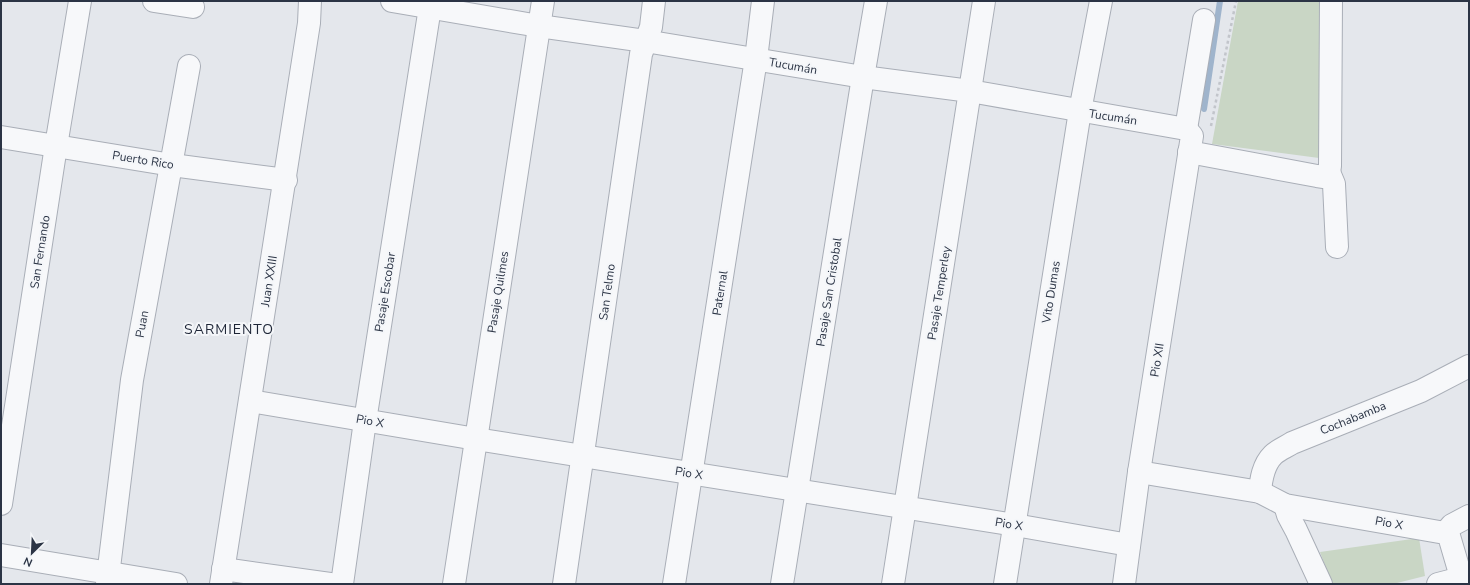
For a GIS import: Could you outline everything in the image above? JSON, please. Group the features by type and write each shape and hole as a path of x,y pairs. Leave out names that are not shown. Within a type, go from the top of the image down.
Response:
{"street":[{"name":"San Fernando","path":"1,504 56,146 80,1"},
{"path":"154,1 194,7"},
{"name":"Juan XXIII","path":"222,577 286,180 309,23 310,1"},
{"name":"Tucumán","path":"392,1 431,5 539,26 645,41 863,77 970,92 1080,111 1317,176 1324,177 1329,172"},
{"name":"Pasaje Quilmes","path":"454,584 543,1"},
{"name":"San Telmo","path":"564,584 584,456 641,54 651,27 654,1"},
{"name":"Paternal","path":"674,584 756,59 763,1"},
{"name":"Pasaje San Cristobal","path":"782,584 876,1"},
{"name":"Pasaje Temperley","path":"893,584 984,1"},
{"name":"Vito Dumas","path":"1005,584 1080,111 1101,1"},
{"path":"1331,1 1329,172 1334,184 1337,247"},
{"name":"Pasaje Escobar","path":"342,584 365,421 431,5"},
{"name":"Pio XII","path":"1124,584 1139,472 1193,143 1204,20"},
{"name":"Puan","path":"108,578 132,380 189,66"},
{"name":"Puerto Rico","path":"1,137 172,165 286,180"},
{"name":"Cochabamba","path":"1260,492 1261,479 1267,463 1273,455 1292,443 1421,391 1469,366"},
{"name":"Pio X","path":"250,401 476,439 1015,525 1129,545"},
{"name":"Pio X","path":"1139,472 1260,492 1285,505 1445,533"},
{"path":"1285,505 1288,515 1321,584"},
{"path":"1438,584 1465,577 1449,536 1445,533 1452,525 1469,516"},
{"path":"1,555 108,578 176,584"},
{"path":"222,577 330,584"}],"path":[{"path":"1193,143 1236,1"}],"green space":[{"path":"1238,1 1322,1 1319,158 1212,144"},
{"path":"1419,538 1425,576 1393,584 1332,584 1320,552"}],"waterway":[{"path":"1204,109 1220,1"}],"district":[{"name":"SARMIENTO","path":"229,329"}]}
